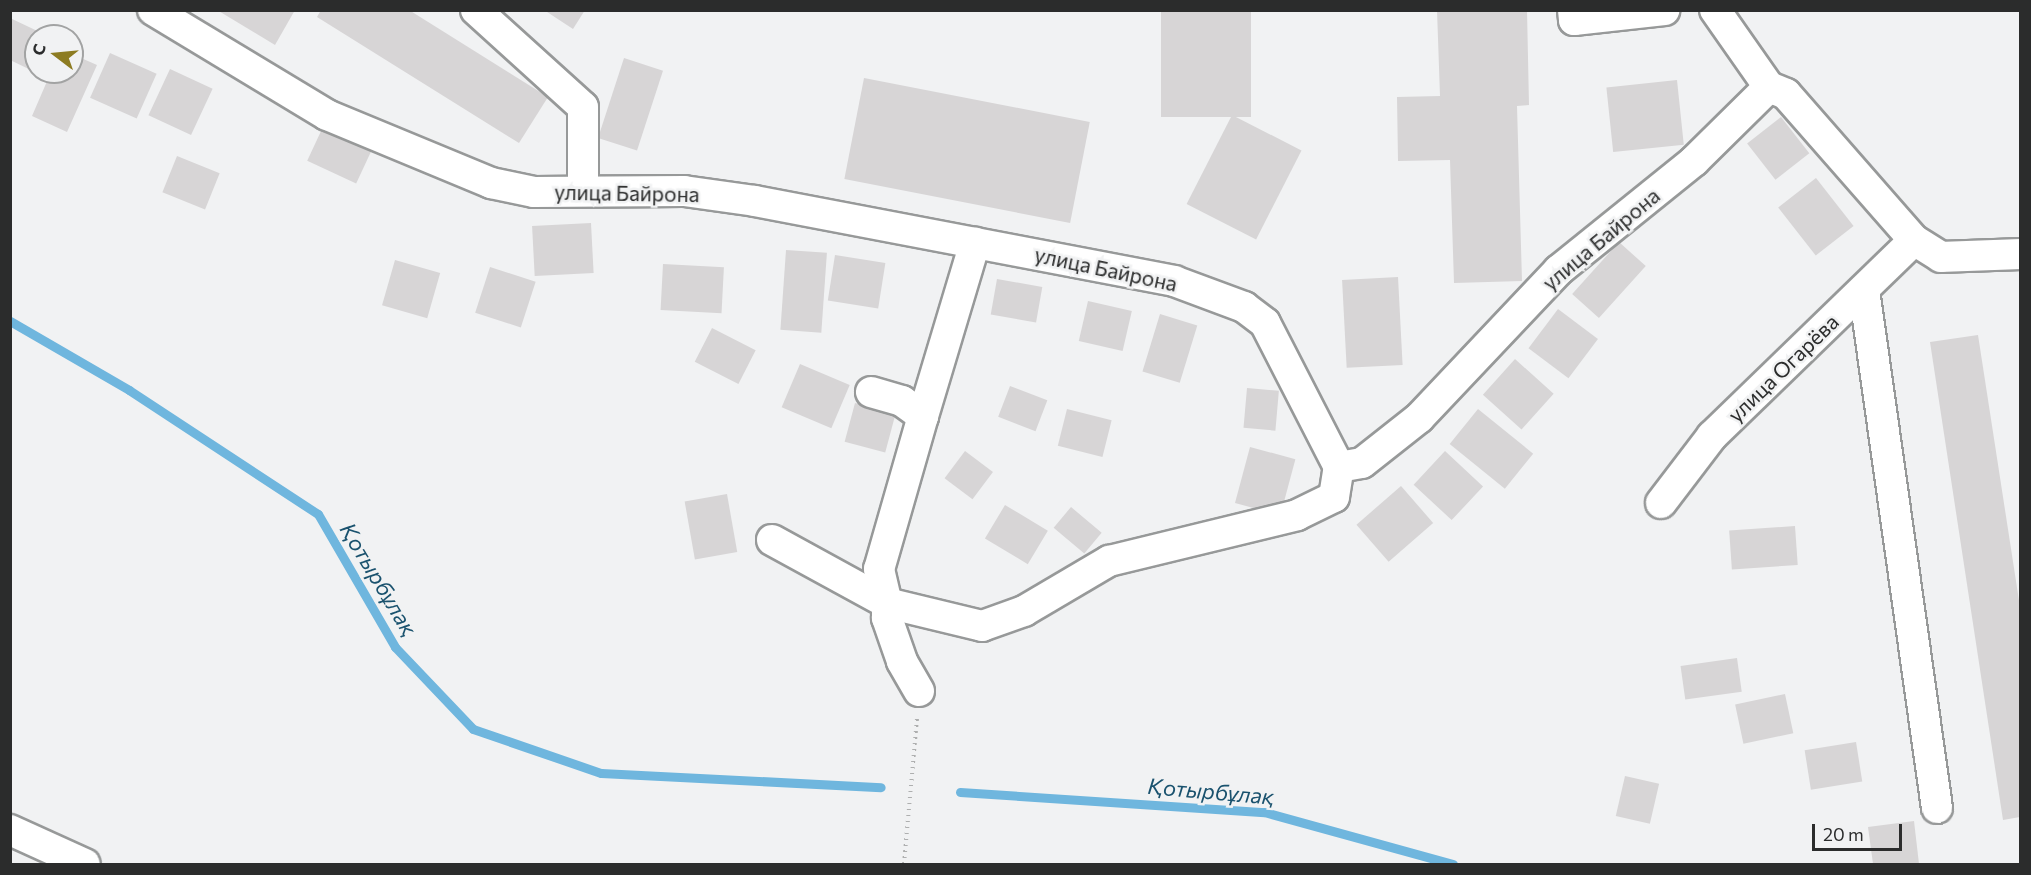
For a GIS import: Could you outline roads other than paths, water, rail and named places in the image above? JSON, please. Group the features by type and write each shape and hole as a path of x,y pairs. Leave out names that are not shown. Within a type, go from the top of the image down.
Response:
{"street":[{"name":"улица Байрона","path":"153,10 327,116 491,183 534,192 684,191 1174,281 1244,307 1265,323 1339,467 1362,463 1419,418 1559,270 1694,161 1769,87"},
{"path":"476,10 583,106 583,191"},
{"path":"1573,10 1574,20 1664,10"},
{"path":"1715,10 1769,87 1785,94 1914,240 1941,257 2020,254"},
{"name":"улица Огарёва","path":"1660,503 1712,436 1914,240"},
{"path":"919,691 902,661 887,618 887,603 879,569 975,243"},
{"path":"1864,290 1937,808"},
{"path":"871,392 902,401 923,416"},
{"path":"772,540 887,603 982,626 1024,610 1109,561 1297,515 1334,497 1339,467"},
{"path":"10,830 85,864"}],"waterway":[{"name":"Қотырбұлақ","path":"10,321 129,390 318,514 395,647 473,729 601,773 881,787"},
{"name":"Қотырбұлақ","path":"960,792 1264,812 1453,864"}]}
